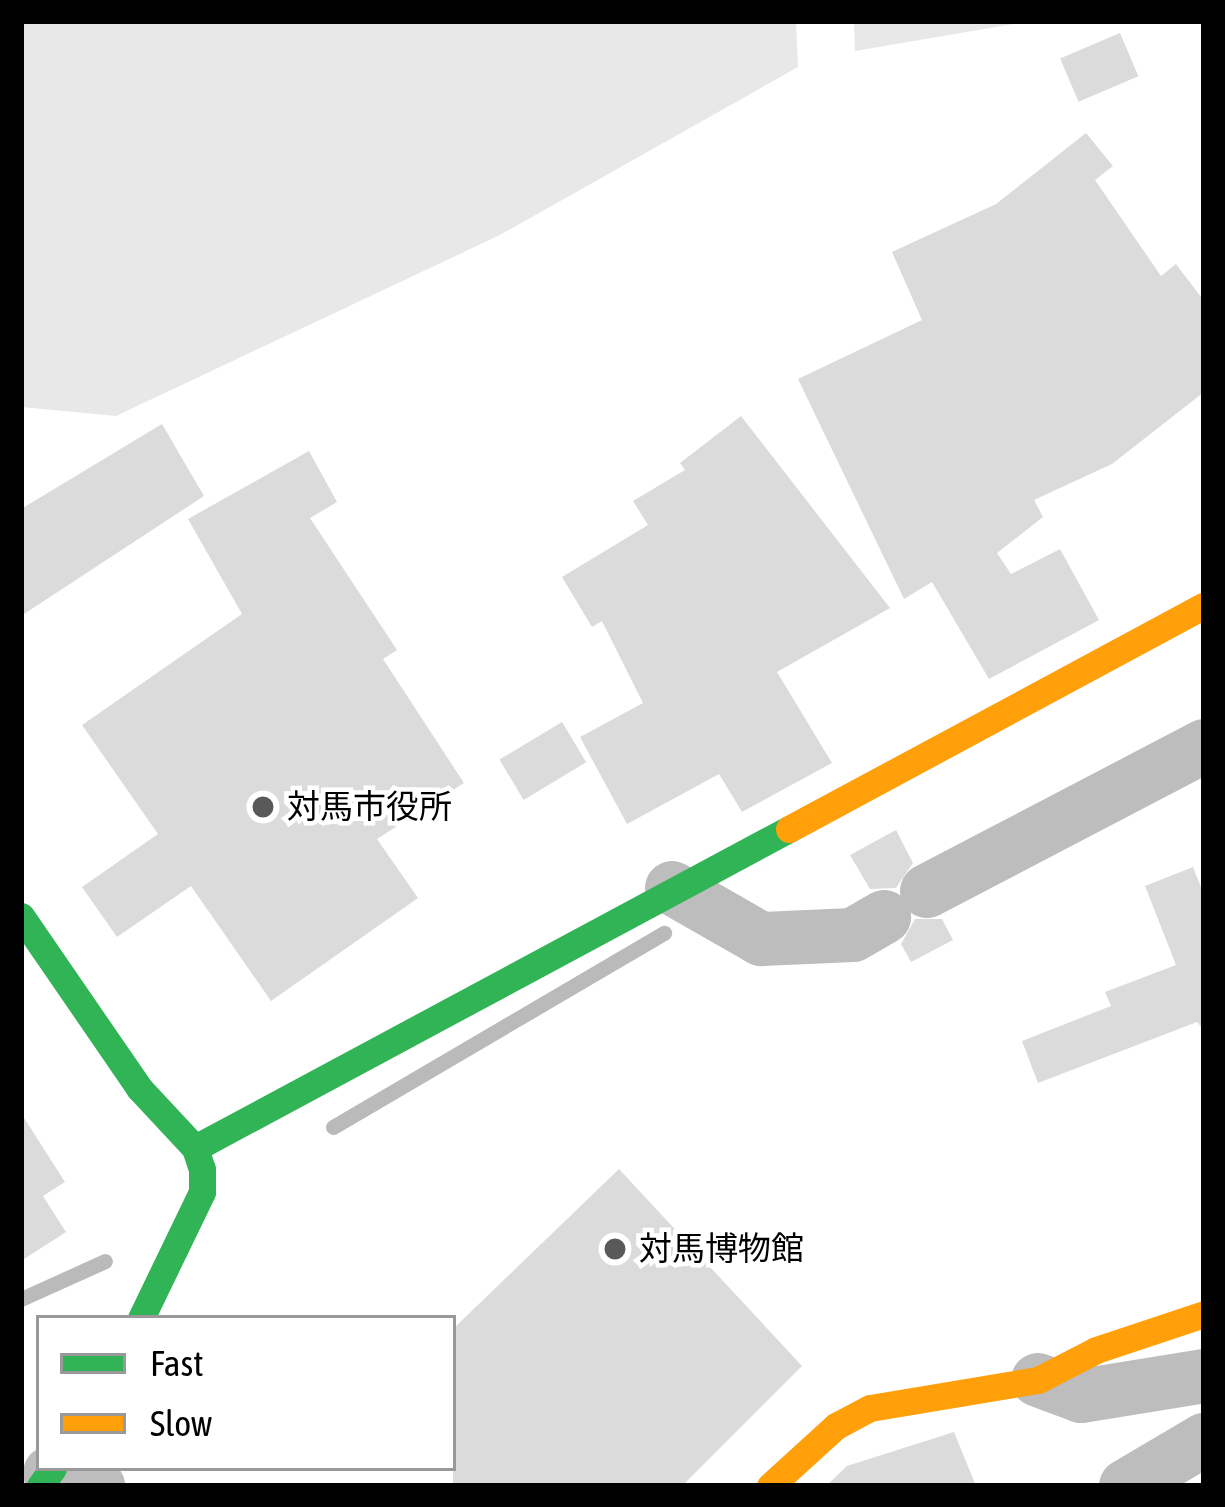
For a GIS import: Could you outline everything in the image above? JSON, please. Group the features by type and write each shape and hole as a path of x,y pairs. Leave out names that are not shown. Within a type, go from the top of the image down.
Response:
{"street":[{"path":"195,1148 1204,605"},
{"path":"672,888 742,928 789,942 853,935 1180,752 1204,746"},
{"path":"21,916 139,1088 195,1148 202,1192 142,1315"},
{"path":"770,1486 836,1426 870,1408 1038,1380 1096,1350 1204,1314"},
{"path":"1038,1380 1081,1396 1204,1376"},
{"path":"1126,1486 1204,1440"}],"shaded area":[{"path":"21,21 796,21 798,67 500,235 116,416 21,407"},
{"path":"854,21 1031,21 855,51"}],"building":[{"path":"1120,33 1138,76 1079,102 1060,58"},
{"path":"1086,133 1113,166 1095,180 1161,276 1176,264 1204,301 1204,392 1112,464 1034,500 1043,517 997,553 1011,574 1060,549 1099,620 989,679 932,582 904,599 798,379 922,320 892,252 996,204"},
{"path":"741,416 890,608 777,672 832,763 742,812 719,774 627,824 580,737 643,703 602,621 592,627 562,577 648,525 633,501 685,470 680,463"},
{"path":"162,424 204,496 21,616 21,509"},
{"path":"309,451 337,502 310,518 397,650 383,659 464,783 377,839 418,898 271,1001 191,886 117,937 82,887 158,834 82,725 242,614 188,519"},
{"path":"562,722 586,762 524,800 499,760"},
{"path":"896,830 913,863 896,888 870,889 850,855"},
{"path":"1193,867 1204,895 1204,1030 1197,1022 1038,1083 1022,1041 1111,1006 1105,992 1176,965 1145,886"},
{"path":"915,919 942,919 953,940 911,962 901,944"},
{"path":"21,1113 65,1182 43,1196 66,1232 21,1261"},
{"name":"対馬博物館","path":"619,1169 802,1366 682,1486 453,1486 456,1326"},
{"path":"954,1432 976,1486 826,1486 847,1466"}],"waterway":[{"path":"333,1127 664,933"},
{"path":"21,1299 105,1261"}],"traffic: fast":[{"path":"195,1148 789,829"},
{"path":"21,916 139,1088 195,1148 202,1169 202,1192 142,1315"},
{"path":"40,1486 51,1471"}],"traffic: slow":[{"path":"789,829 1204,606"},
{"path":"770,1486 836,1426 870,1408 1038,1380 1096,1350 1204,1314"}],"place":[{"name":"対馬市役所","path":"263,807"},
{"name":"対馬博物館","path":"615,1249"}]}
